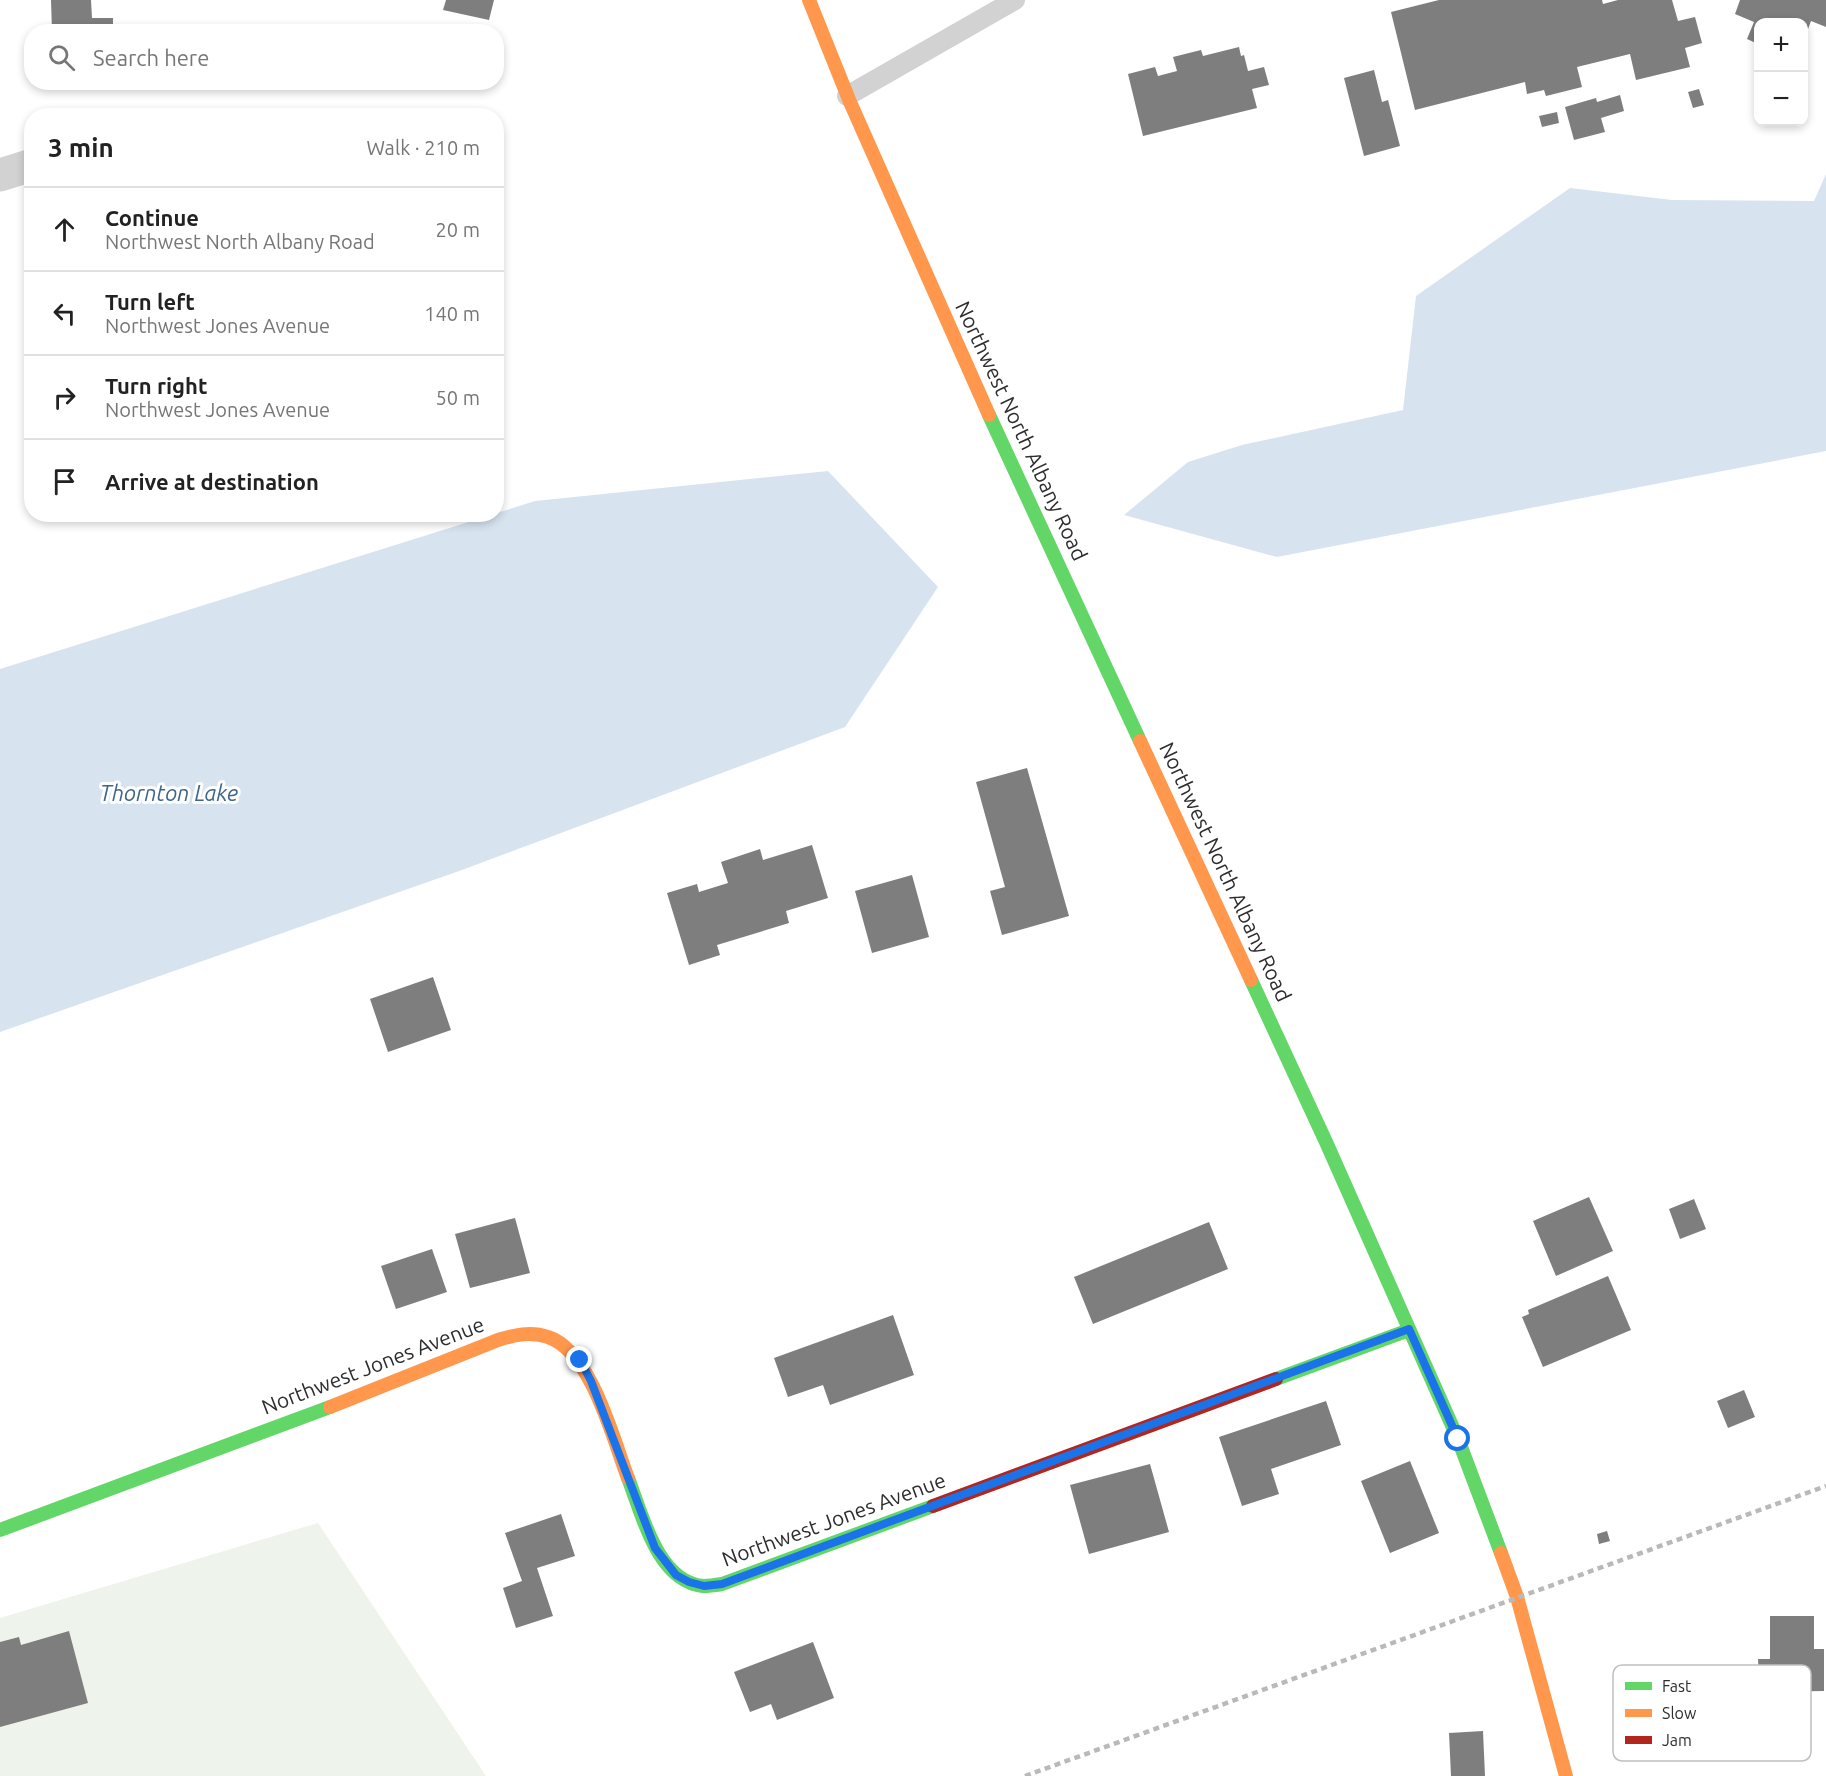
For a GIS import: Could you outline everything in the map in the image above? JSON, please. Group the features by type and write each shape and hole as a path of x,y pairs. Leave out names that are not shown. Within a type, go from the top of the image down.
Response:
{"main road":[{"name":"Northwest North Albany Road","path":"809,0 847,96 965,363 1163,787 1458,1439 1517,1597 1566,1776"},
{"name":"Northwest Jones Avenue","path":"0,1530 344,1402 501,1339 527,1334 546,1335 564,1344 580,1360 591,1381 655,1548 676,1575 689,1582 704,1586 722,1584 1409,1329"}],"street":[{"path":"0,176 24,168"}],"lane":[{"path":"847,96 1015,0"}],"shaded area":[{"path":"318,1523 486,1776 0,1776 0,1618"}],"water":[{"path":"1826,174 1826,451 1277,557 1124,515 1188,462 1242,445 1403,410 1416,296 1570,188 1672,200 1814,201"},
{"name":"Thornton Lake","path":"828,471 938,587 845,727 462,870 0,1032 0,669 469,522 504,522 504,511 535,501"}],"building":[{"path":"51,0 91,0 92,18 113,18 113,24 52,24"},
{"path":"446,0 494,0 489,20 443,10"},
{"path":"1439,0 1602,0 1603,4 1618,0 1672,0 1678,21 1695,17 1702,43 1685,48 1690,67 1636,80 1630,54 1577,67 1582,87 1546,96 1544,90 1527,94 1525,82 1415,110 1391,12"},
{"path":"1740,0 1826,0 1826,27 1811,21 1808,29 1808,18 1754,18 1754,22 1735,14"},
{"path":"1754,22 1754,42 1747,39"},
{"path":"1239,47 1241,56 1244,55 1248,71 1264,67 1269,85 1252,89 1257,108 1143,136 1128,74 1155,67 1158,76 1177,71 1173,57 1201,50 1203,56"},
{"path":"1374,70 1382,102 1388,100 1400,146 1364,156 1344,78"},
{"path":"1699,89 1704,105 1693,108 1688,92"},
{"path":"1620,95 1624,111 1601,118 1605,132 1574,140 1565,107 1596,98 1597,102"},
{"path":"1557,112 1559,123 1542,127 1539,116"},
{"path":"1027,768 1069,916 1002,935 990,891 1005,887 976,782"},
{"path":"812,845 828,898 786,911 789,923 717,945 720,955 689,965 667,893 697,884 699,892 728,883 721,862 760,849 763,860"},
{"path":"912,875 929,937 872,953 855,891"},
{"path":"433,977 451,1030 388,1052 370,999"},
{"path":"1589,1197 1613,1251 1556,1276 1533,1221"},
{"path":"1694,1199 1706,1229 1680,1239 1669,1209"},
{"path":"515,1218 530,1273 470,1288 455,1234"},
{"path":"1209,1222 1228,1269 1093,1324 1074,1277"},
{"path":"432,1249 447,1292 396,1309 381,1266"},
{"path":"1608,1276 1631,1330 1543,1367 1522,1317 1529,1314 1528,1310"},
{"path":"893,1315 914,1375 830,1405 823,1385 788,1397 774,1358"},
{"path":"1744,1390 1755,1417 1728,1428 1717,1401"},
{"path":"1326,1401 1341,1445 1271,1469 1279,1494 1242,1506 1219,1437"},
{"path":"1410,1461 1439,1533 1390,1553 1361,1481"},
{"path":"1150,1464 1169,1532 1089,1554 1070,1485"},
{"path":"561,1514 575,1556 537,1568 553,1616 516,1628 503,1588 522,1581 505,1533"},
{"path":"1607,1531 1610,1541 1599,1544 1597,1534"},
{"path":"1770,1616 1814,1616 1814,1649 1824,1649 1824,1691 1811,1691 1811,1665 1758,1665 1758,1659 1770,1659"},
{"path":"69,1631 88,1703 0,1727 0,1642 19,1637 21,1645"},
{"path":"813,1642 834,1698 777,1720 771,1704 750,1712 734,1672"},
{"path":"1483,1731 1485,1776 1451,1776 1449,1733"}],"railway":[{"path":"1025,1776 1826,1486"}],"traffic: fast":[{"path":"989,415 1140,741"},
{"path":"1251,980 1458,1439 1501,1553"},
{"path":"1276,1379 1409,1330"},
{"path":"0,1530 330,1407"},
{"path":"628,1478 646,1527 663,1559 674,1572 687,1581 703,1586 722,1584 933,1506"}],"traffic: slow":[{"path":"809,0 850,102 989,415"},
{"path":"1140,741 1251,980"},
{"path":"330,1407 498,1340 523,1334 542,1335 563,1345 577,1359 588,1377 607,1420 628,1478"},
{"path":"1501,1553 1517,1597 1566,1776"}],"traffic: jam":[{"path":"933,1506 1276,1379"}],"route":[{"path":"580,1360 591,1381 655,1548 676,1575 704,1586 722,1584 1409,1329 1458,1439"}]}
